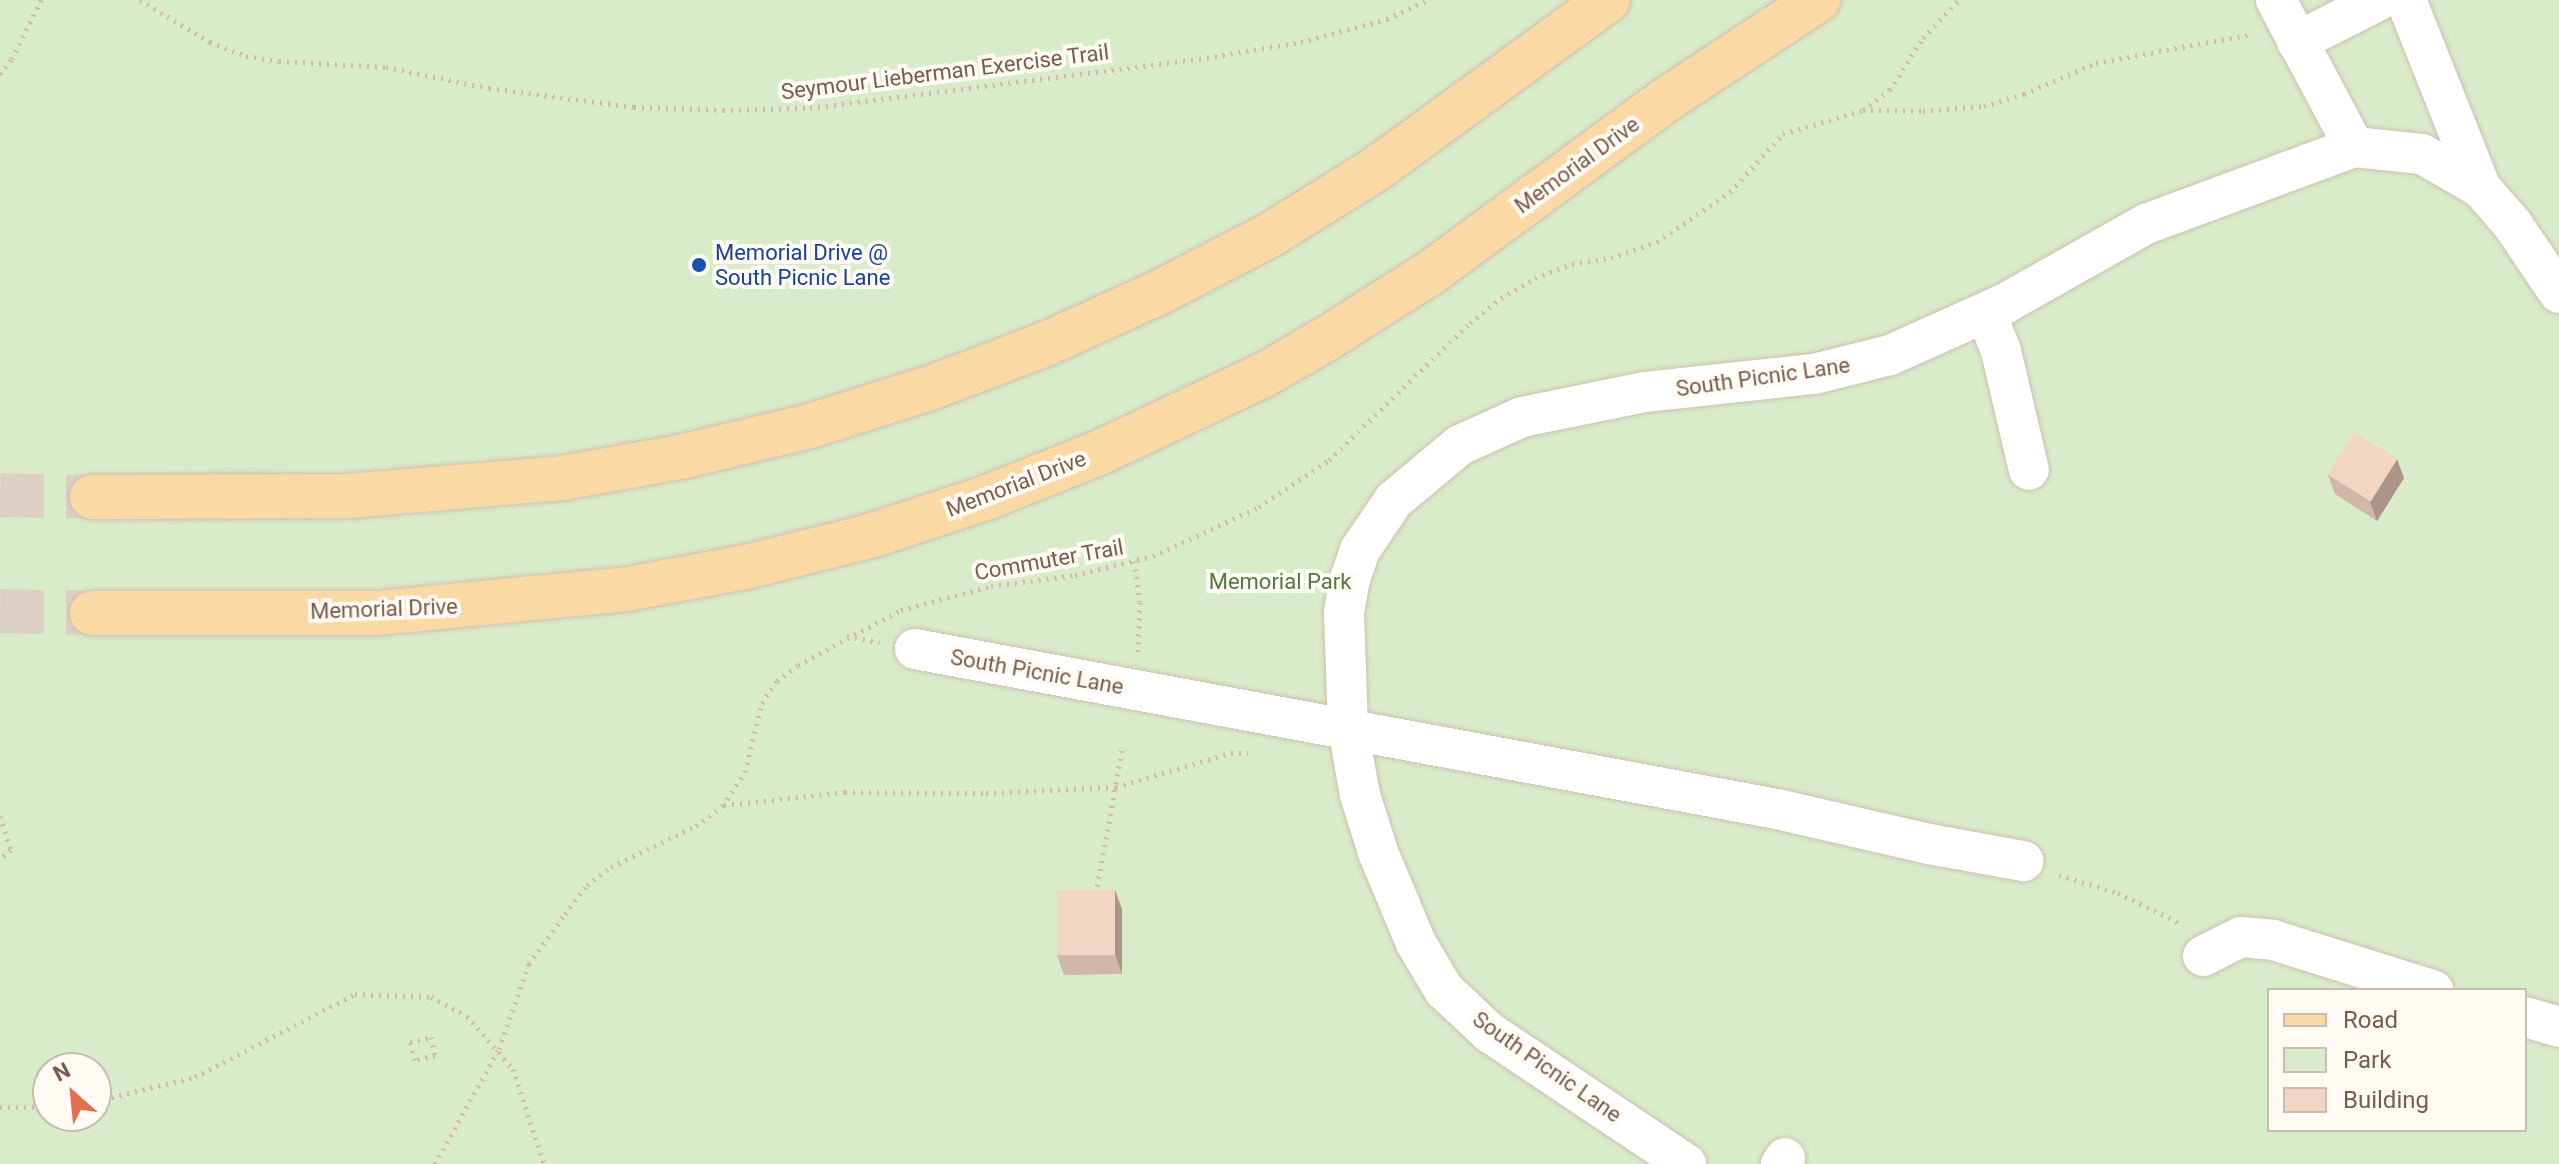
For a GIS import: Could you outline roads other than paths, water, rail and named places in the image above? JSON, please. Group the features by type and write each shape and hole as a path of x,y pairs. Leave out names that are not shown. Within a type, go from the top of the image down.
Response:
{"main road":[{"path":"92,497 349,496 562,478 685,456 810,426 933,387 1048,343 1160,292 1270,235 1376,169 1608,0"},
{"name":"Memorial Drive","path":"92,613 378,613 627,589 750,566 870,536 988,497 1117,444 1264,375 1326,339 1433,271 1667,99 1818,0"}],"street":[{"path":"2276,0 2354,147"},
{"path":"2297,42 2379,0"},
{"name":"South Picnic Lane","path":"2406,0 2481,188 2513,225 2559,293"},
{"name":"South Picnic Lane","path":"1686,1164 1490,1033 1444,990 1416,943 1378,852 1360,795 1348,728 1344,612 1350,579 1360,550 1394,500 1460,445 1487,430 1552,408 1645,392 1777,380 1847,368 1924,342 1986,313 2146,224 2354,147 2422,154 2481,188"},
{"path":"1986,313 2001,351 2029,470"},
{"name":"South Picnic Lane","path":"915,649 1777,809 1929,844 2023,861"},
{"path":"2203,956 2241,937 2273,940 2427,988"},
{"path":"2527,1018 2559,1027"}],"tunnel":[{"path":"0,495 92,497"},
{"path":"0,611 92,613"}],"place":[{"name":"Memorial Drive @ South Picnic Lane","path":"699,265"}],"park label":[{"name":"Memorial Park","path":"1280,582"}]}
